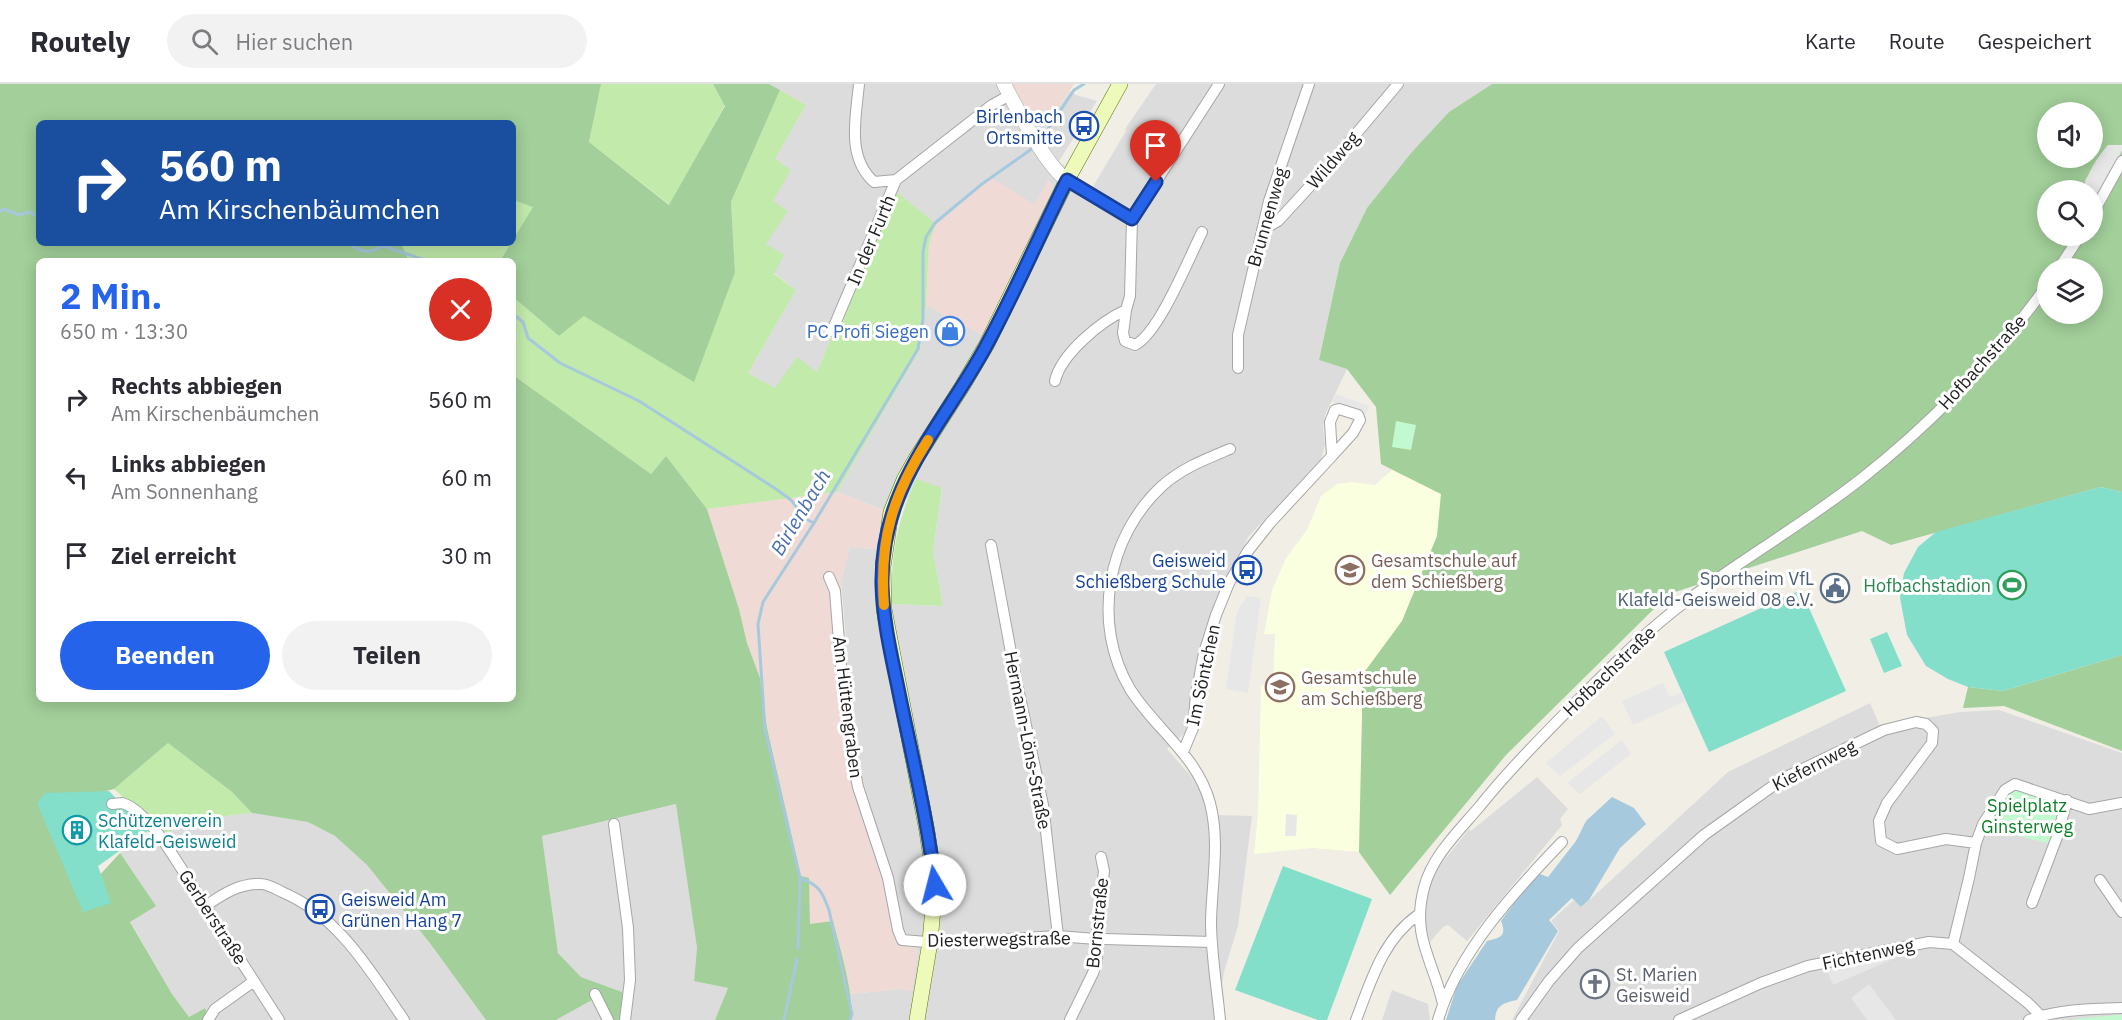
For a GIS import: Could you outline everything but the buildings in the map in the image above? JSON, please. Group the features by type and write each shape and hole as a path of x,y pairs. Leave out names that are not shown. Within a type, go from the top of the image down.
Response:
{"main road":[{"path":"917,1020 930,942 934,902 933,867 884,609 883,567 891,512 904,480 917,457 983,352 1067,180 1120,84"}],"street":[{"path":"859,84 855,137 856,152 861,166 874,182 896,180"},
{"path":"1203,232 1159,319 1144,339 1135,345 1125,341 1123,333 1130,296 1132,219 1219,84"},
{"name":"Brunnenweg","path":"1238,368 1244,353 1238,335 1269,201 1309,84"},
{"name":"Wildweg","path":"1262,230 1278,221 1293,205 1398,84"},
{"path":"1007,90 1058,175 1132,219"},
{"name":"In der Furth","path":"831,331 896,180 992,105 1007,90"},
{"path":"2103,195 2122,161"},
{"name":"Hofbachstraße","path":"1443,1004 1438,984 1425,954 1418,915 1424,886 1434,862 1500,782 1597,681 1638,641 1684,602 1838,497 1896,451 1928,422 1980,368 2037,299"},
{"path":"1055,381 1062,362 1093,332 1115,315 1126,310"},
{"path":"1220,1020 1211,922 1215,858 1213,816 1203,784 1183,752 1145,711 1121,672 1111,639 1108,614 1109,587 1114,563 1128,528 1143,507 1162,486 1189,466 1230,449"},
{"name":"Im Söntchen","path":"1183,752 1193,728 1196,695 1204,653 1229,583 1248,551 1270,523 1332,456"},
{"name":"Hermann-Löns-Straße","path":"991,545 1043,805 1058,936"},
{"name":"Am Hüttengraben","path":"829,577 835,591 841,667 858,787 888,878 902,940"},
{"name":"Kiefernweg","path":"1521,1020 1578,948 1704,835 1784,778 1884,730 1916,722 1926,724 1933,731 1932,743 1887,803 1879,821 1881,841 1897,849 1946,839 1976,843"},
{"path":"2041,1016 2028,1003 1953,944 1970,878 1976,843 1983,824 2005,790 2015,784 2089,809 2122,803"},
{"path":"2032,903 2057,837 2067,800"},
{"name":"Gerberstraße","path":"112,804 122,803 132,808 153,828 207,905 279,1020"},
{"path":"614,824 628,928 630,980 625,1020"},
{"path":"1438,1020 1461,964 1526,880 1562,842"},
{"name":"Bornstraße","path":"1070,1020 1097,962 1104,871 1101,857"},
{"path":"2100,880 2122,912"},
{"path":"207,905 230,890 250,885 263,884 292,896 332,924 364,963 404,1020"},
{"path":"1356,1020 1378,965 1392,940 1397,932 1418,915"},
{"name":"Diesterwegstraße","path":"902,940 939,944 1058,936 1212,942"},
{"name":"Fichtenweg","path":"1679,1020 1761,983 1808,966 1929,942 1953,944"},
{"path":"208,1020 215,1009 254,981"},
{"path":"595,994 608,1020"},
{"path":"2029,1020 2081,1010 2122,1008"}],"shaded area":[{"path":"769,84 1012,84 1038,126 1051,118 1070,91 1097,101 1059,161 1091,190 1126,131 1125,129 1156,84 1492,84 1449,112 1367,208 1340,263 1319,360 1347,369 1325,415 1323,427 1325,445 1321,461 1248,537 1208,628 1186,732 1167,749 1190,775 1216,815 1252,816 1238,926 1224,972 1216,1020 850,1020 853,1014 850,994 901,989 918,952 904,930 859,765 841,581 850,547 887,550 884,606 892,604 943,606 933,551 942,489 916,479 903,507 894,514 837,492 920,349 926,305 983,335 1053,193 1052,185 1048,181 1035,205 989,177 936,224 893,190 817,372 775,388 748,373 796,290 774,273 766,244 773,202 775,159 806,105"},
{"path":"1012,84 1074,84 1051,118 1038,126"},
{"path":"2108,145 2122,145 2122,150 2103,187 2103,180 2086,180 2092,168 2103,168 2103,151"},
{"path":"992,178 1035,205 1048,181 1052,185 1053,193 983,336 926,305 929,244 936,224"},
{"path":"1336,394 1369,406 1365,415 1332,402"},
{"path":"1392,470 1441,494 1437,536 1402,621 1363,674 1359,852 1313,848 1254,854 1258,814 1261,685 1273,684 1275,634 1264,634 1272,590 1286,558 1307,530 1321,496 1337,484 1351,482 1375,485"},
{"path":"837,492 894,514 887,550 850,547 841,581 841,595 859,765 904,930 918,952 912,991 901,989 850,994 833,922 810,925 809,878 801,876 767,728 760,678 747,643 739,609 707,509"},
{"path":"1247,596 1261,598 1248,693 1226,689 1237,611"},
{"path":"1663,683 1670,697 1682,692 1686,701 1633,725 1622,701"},
{"path":"1870,703 1880,726 1960,712 1999,710 2122,753 2122,1020 1512,1020 1559,931 1551,921 1574,900 1582,907 1728,772"},
{"path":"1602,716 1615,734 1560,776 1546,763"},
{"path":"1622,740 1631,754 1580,794 1567,783"},
{"path":"1537,777 1568,809 1560,819 1562,825 1467,941 1448,925 1443,927 1430,942 1423,914 1428,889 1435,872 1469,829 1471,831"},
{"path":"677,804 697,948 694,981 728,988 715,1020 626,1020 622,992 581,977 558,953 542,836"},
{"path":"252,813 308,822 335,836 367,865 429,942 486,1020 209,1020 205,1008 189,1017 172,994 130,921 120,853 149,834 154,839 163,833 217,817"},
{"path":"1286,814 1297,815 1296,836 1285,836"},
{"path":"1918,948 1833,985 1825,966"},
{"path":"1869,984 1896,1020 1867,1020 1851,998"},
{"path":"1392,990 1428,1004 1430,1020 1382,1020"},
{"path":"592,1000 601,1020 556,1020"}],"green space":[{"path":"0,84 601,84 589,142 669,205 725,106 713,84 769,84 780,90 731,202 735,272 694,382 584,316 559,336 516,300 516,258 502,258 509,246 516,246 516,235 533,207 516,201 516,120 36,120 36,246 402,246 408,258 36,258 36,702 516,702 516,377 651,474 666,456 707,509 739,609 747,643 760,678 767,728 801,876 809,878 810,924 833,921 849,987 850,1020 715,1020 728,988 694,981 697,948 676,804 542,836 558,953 581,977 622,992 626,1020 601,1020 592,1000 556,1020 486,1020 429,942 367,865 335,836 308,822 252,813 232,792 168,743 114,789 51,804 84,892 120,853 156,906 130,922 172,994 189,1017 205,1008 209,1020 0,1020"},
{"path":"601,84 713,84 725,105 670,205 589,142"},
{"path":"1492,84 2122,84 2122,145 2108,145 2103,152 2103,102 2037,102 2037,168 2092,168 2087,180 2037,180 2037,246 2103,246 2103,187 2122,150 2122,492 2101,487 1891,545 1862,531 1669,594 1506,755 1390,895 1359,852 1363,674 1402,621 1437,536 1441,494 1381,464 1376,407 1347,369 1319,360 1340,263 1367,208 1412,152 1449,112"},
{"path":"780,90 806,105 775,159 791,170 773,201 788,211 766,244 784,255 774,274 796,290 748,373 775,388 797,357 817,372 893,189 936,224 929,244 926,305 920,349 837,492 707,509 666,456 651,474 516,377 516,300 559,336 584,316 735,273 731,202"},
{"path":"516,201 534,207 516,235"},
{"path":"402,246 509,246 502,258 408,258"},
{"path":"1396,421 1416,425 1411,450 1392,447"},
{"path":"916,479 942,488 933,551 943,606 892,604 892,571 896,540"},
{"name":"Hofbachstadion","path":"2101,487 2122,492 2122,655 2003,691 1968,687 1926,666 1907,635 1900,598 1904,573 1918,547 1936,532"},
{"path":"1801,590 1846,691 1709,752 1664,652"},
{"path":"1887,632 1902,666 1884,673 1870,639"},
{"path":"2122,655 2122,751 2004,706 1963,708 1968,687 2003,691"},
{"path":"168,743 232,792 252,813 217,817 163,833 114,789"},
{"name":"Spielplatz Ginsterweg","path":"2019,788 2059,802 2062,812 2051,844 1999,831 2005,822 1994,815 2009,794"},
{"path":"109,791 148,831 98,866 111,903 83,912 37,803 45,793"},
{"path":"1283,866 1372,899 1327,1020 1318,1020 1235,990"},
{"path":"2122,1015 2122,1020 2068,1020"}],"water":[{"path":"1612,797 1634,808 1646,824 1620,848 1589,900 1581,907 1572,898 1549,920 1558,931 1517,1000 1501,1005 1495,1020 1446,1020 1457,986 1487,941 1502,936 1501,921 1526,887 1540,874 1548,877 1576,841 1586,821"}],"waterway":[{"name":"Birlenbach","path":"1040,141 1074,90 1084,84"},
{"name":"Birlenbach","path":"850,1020 852,1014 829,910 819,890 812,883 800,878 765,730 758,624 763,602 814,523 918,349 923,319 923,252 926,237 935,223 982,184 1033,148"},
{"path":"0,211 4,209 19,215 29,212 36,216"},
{"path":"353,246 365,251 383,246"},
{"path":"383,246 419,258"},
{"path":"516,316 523,322 528,338 560,363 639,401 776,489 791,500 806,519 814,523"},
{"path":"798,949 800,878"},
{"path":"784,1020 797,959"}],"slow traffic":[{"path":"884,605 882,585 884,549 891,512 904,480 928,440"}],"place":[{"name":"Birlenbach Ortsmitte","path":"1084,126"},
{"name":"PC Profi Siegen","path":"950,331"},
{"name":"Geisweid Schießberg Schule","path":"1247,570"},
{"name":"Gesamtschule auf dem Schießberg","path":"1350,570"},
{"name":"Hofbachstadion","path":"2012,585"},
{"name":"Sportheim VfL Klafeld-Geisweid 08 e.V.","path":"1835,588"},
{"name":"Gesamtschule am Schießberg","path":"1280,687"},
{"name":"Schützenverein Klafeld-Geisweid","path":"77,830"},
{"name":"Geisweid Am Grünen Hang 7","path":"320,909"},
{"name":"St. Marien Geisweid","path":"1595,984"}],"route":[{"path":"935,885 927,831 887,634 884,609 882,585 884,549 891,512 904,480 917,457 987,344 1067,180 1132,219 1156,182"}]}
